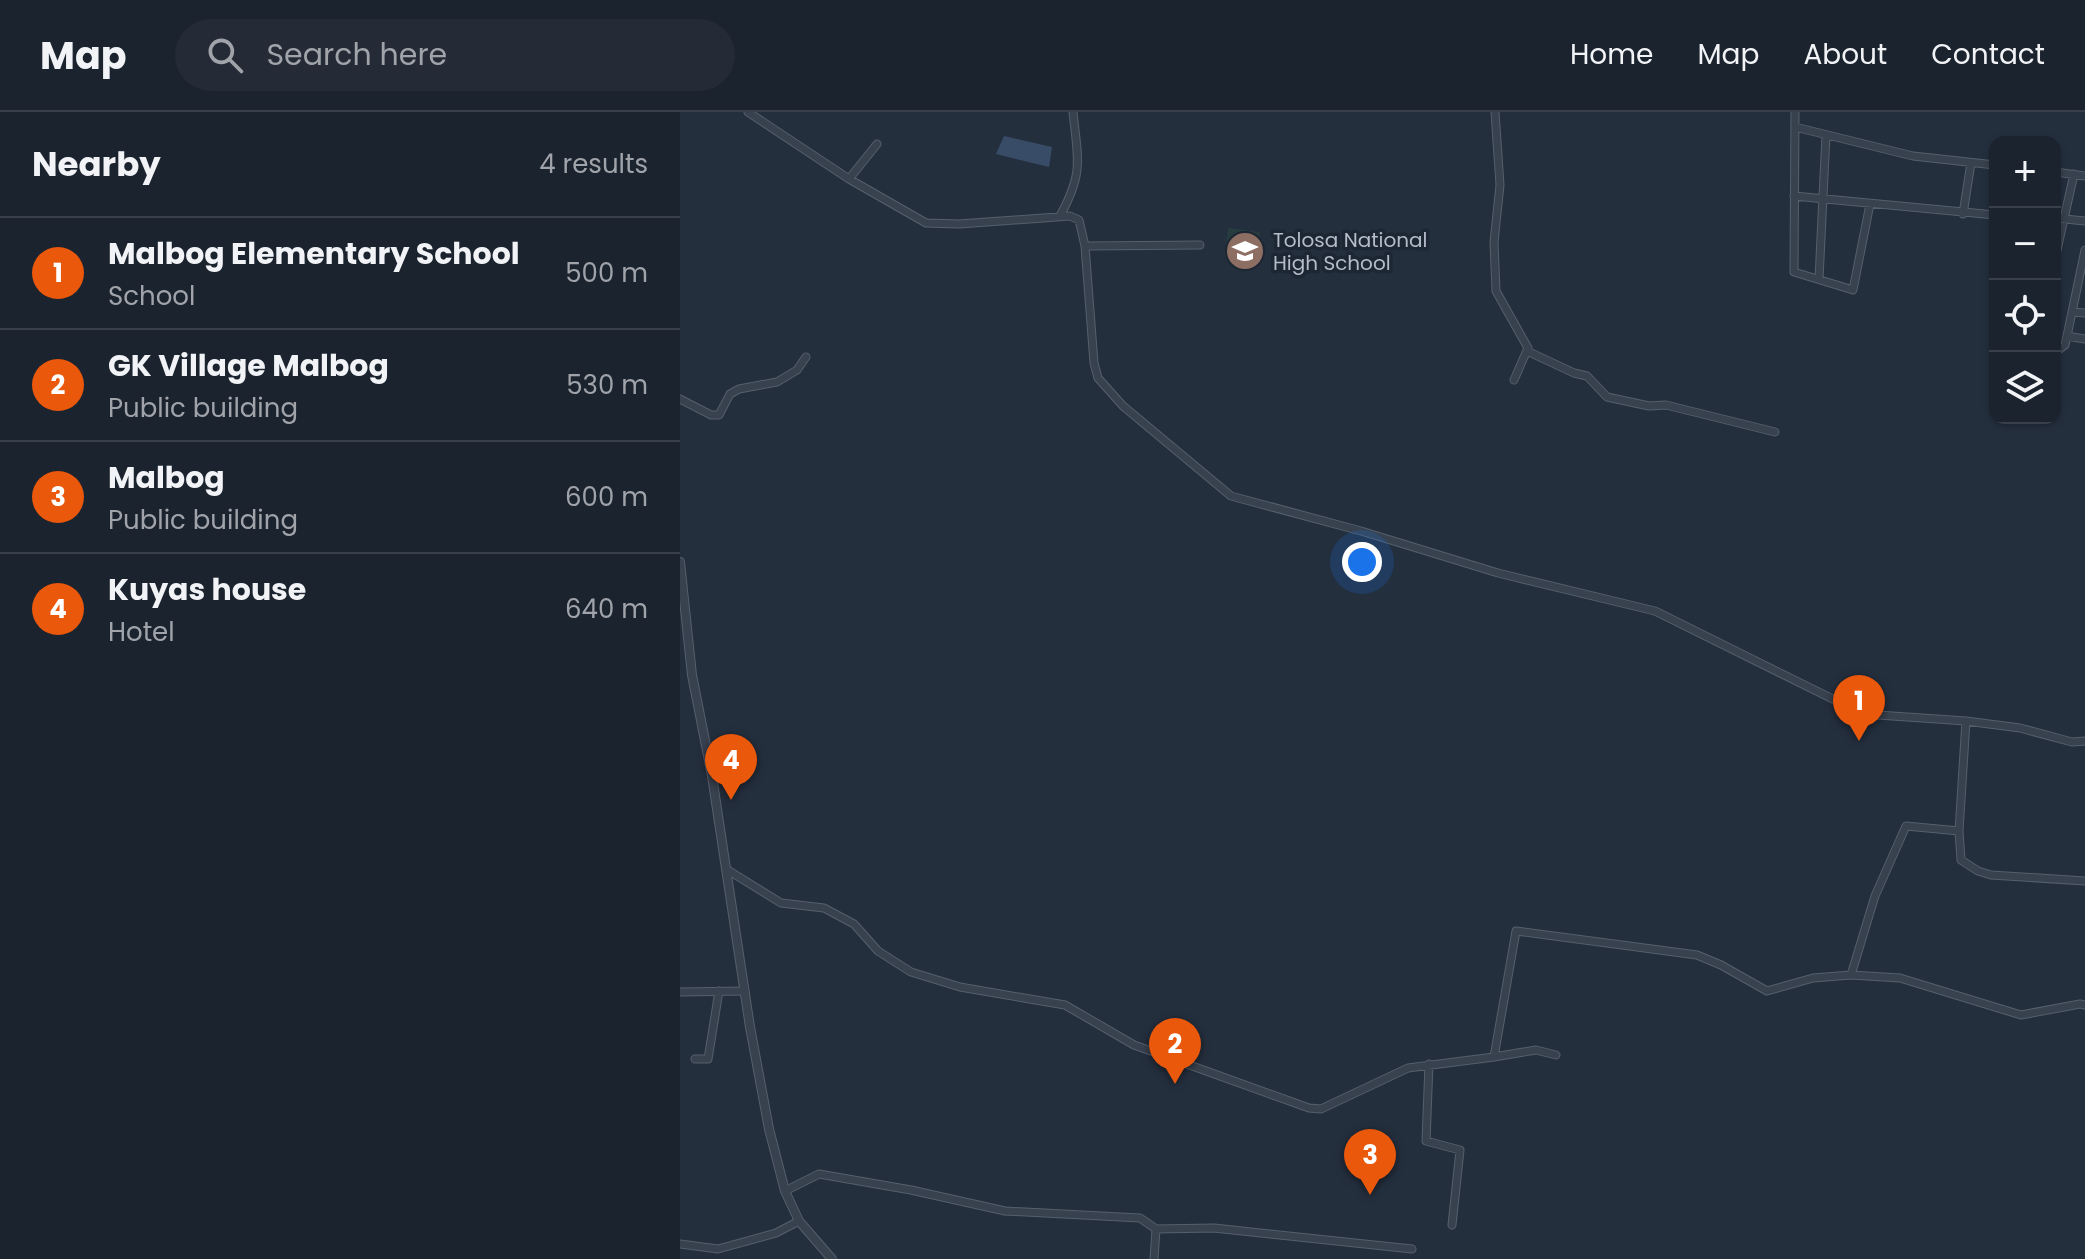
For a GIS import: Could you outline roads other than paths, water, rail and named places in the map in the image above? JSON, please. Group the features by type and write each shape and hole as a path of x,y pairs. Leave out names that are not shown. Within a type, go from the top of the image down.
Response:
{"street":[{"path":"748,112 849,179 926,223 959,224 1060,216 1079,220 1085,246 1094,363 1098,378 1123,406 1231,496 1498,573 1655,611 1863,714 1966,721 2020,728 2072,742 2085,741"},
{"path":"1060,216 1076,185 1079,166 1073,112"},
{"path":"1495,112 1500,185 1494,242 1496,291 1527,351 1563,369 1587,376 1607,397 1649,406 1666,405 1775,432"},
{"path":"1795,112 1794,272 1853,290 1870,204"},
{"path":"1795,127 1913,156 1989,164"},
{"path":"1819,279 1826,135"},
{"path":"849,179 877,144"},
{"path":"1963,214 1971,163"},
{"path":"2061,173 2085,176"},
{"path":"2061,232 2074,174"},
{"path":"1794,196 1989,215"},
{"path":"2061,219 2085,221"},
{"path":"1085,246 1200,245"},
{"path":"2061,348 2065,345 2081,286 2085,250"},
{"path":"2072,312 2085,313"},
{"path":"2067,336 2085,339"},
{"path":"1514,380 1527,351"},
{"path":"680,399 711,415 719,415 730,394 739,389 777,382 791,375 806,357"},
{"path":"680,562 692,675 769,1129 785,1191 799,1221 832,1259"},
{"path":"1966,721 1959,831 1961,860 1991,875 2085,881"},
{"path":"1851,975 1875,896 1906,826 1959,831"},
{"path":"726,869 781,903 824,908 854,924 878,951 911,972 960,987 1065,1005 1134,1045 1309,1108 1321,1109 1408,1068 1536,1050 1556,1055"},
{"path":"1494,1057 1516,931 1697,955 1767,991 1813,978 1851,975 1900,978 2021,1015 2085,1005"},
{"path":"695,1059 708,1059 719,991"},
{"path":"680,992 745,991"},
{"path":"1429,1064 1426,1141 1460,1150 1452,1225"},
{"path":"785,1191 819,1174 1005,1211 1140,1218 1156,1229 1214,1228 1412,1249"},
{"path":"680,1244 718,1249 776,1233 799,1221"},
{"path":"1154,1259 1156,1229"}],"water":[{"path":"1004,136 1052,147 1049,167 996,154"}],"place":[{"name":"Tolosa National High School","path":"1245,251"},
{"name":"Malbog Elementary School","path":"1859,741"},
{"name":"Kuyas house","path":"731,800"},
{"name":"GK Village Malbog","path":"1175,1084"},
{"name":"Malbog","path":"1370,1195"}]}
